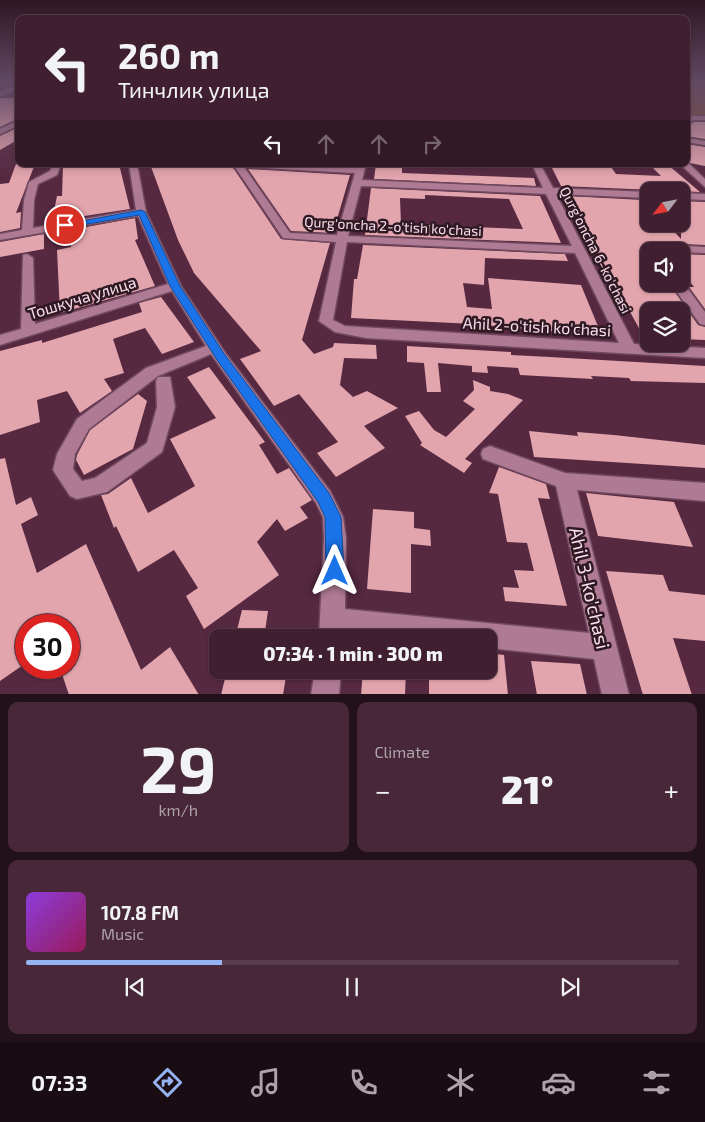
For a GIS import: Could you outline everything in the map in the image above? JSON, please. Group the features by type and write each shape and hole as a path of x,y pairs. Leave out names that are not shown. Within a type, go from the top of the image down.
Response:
{"street":[{"path":"690,118 705,118"},
{"path":"2,131 15,124"},
{"path":"2,131 15,130"},
{"path":"690,141 705,143"},
{"path":"27,232 28,200 34,182 54,173 56,167"},
{"path":"134,167 141,212 175,286 216,347 221,358 323,498 333,517 335,538 333,629"},
{"name":"Qurg'oncha 2-o'tish ko'chasi","path":"236,167 287,236 581,250"},
{"path":"342,238 361,167"},
{"name":"Qurg'oncha 6-ko'chasi","path":"538,167 630,349"},
{"path":"687,167 705,184"},
{"path":"357,183 640,195"},
{"path":"690,196 705,197"},
{"path":"0,236 141,212"},
{"name":"Ahil 2-o'tish ko'chasi","path":"342,238 326,321 341,330 705,353"},
{"path":"690,249 705,250"},
{"path":"27,258 28,332"},
{"name":"Тошкуча улица","path":"0,340 175,286"},
{"path":"683,292 705,321"},
{"path":"164,381 166,407 155,447 100,486 77,490 64,470 66,454 84,424 152,372 216,347"},
{"path":"490,454 565,481 705,492"},
{"name":"Ahil 3-ko'chasi","path":"565,481 616,694"},
{"path":"497,640 604,647"},
{"path":"325,694 327,679"}],"shaded area":[{"path":"690,113 705,113 705,116 690,116"}],"building":[{"path":"0,113 15,113 15,120 0,127"},
{"path":"694,122 705,122 705,139 690,137 690,124"},
{"path":"15,129 15,141 0,150 0,136"},
{"path":"690,145 705,147 705,166 690,163"},
{"path":"15,167 34,167 16,213 21,212 20,228 0,232 0,184 9,183"},
{"path":"63,167 120,167 130,209 52,221 57,196 62,196"},
{"path":"151,167 231,167 281,239 330,243 302,340 314,354 333,347 334,343 376,345 377,359 344,358 340,385 353,397 367,391 398,408 364,426 385,448 336,477 317,453 338,442 299,394 274,406 240,359 261,351 194,273 178,240"},
{"path":"376,167 402,167 402,173 534,178 536,186 374,179"},
{"path":"552,167 611,167 616,174 661,176 652,167 671,167 688,182 640,182 640,189 561,186"},
{"path":"248,169 350,175 333,233 291,231"},
{"path":"690,184 700,192 690,192"},
{"path":"371,188 540,196 561,243 365,235","holes":["425,195 509,199 523,229 401,224 400,198 425,199"]},
{"path":"567,196 640,200 640,232 674,232 681,239 681,232 690,232 690,201 705,202 705,245 690,244 690,242 640,242 640,292 675,292 682,302 640,302 640,330"},
{"path":"135,218 138,239 135,240 155,286 60,313 57,250 71,247 70,230"},
{"path":"44,234 44,249 0,257 0,242"},
{"path":"363,245 565,254 568,261 485,258 484,285 463,283 467,307 492,309 488,278 581,285 602,336 474,324 351,318 354,279 357,279"},
{"path":"690,254 705,255 705,309 690,288 694,287 690,282"},
{"path":"161,297 194,342 162,354 145,328 113,339 124,373 104,379 112,391 80,413 67,391 37,400 40,422 0,435 0,351 42,340 42,343 142,312 139,303"},
{"path":"690,314 698,325 705,327 705,340 690,339"},
{"path":"407,346 511,352 511,355 705,366 705,383 631,381 629,378 591,376 593,379 520,375 518,368 487,366 488,373 472,372 472,366 438,363 441,392 427,392 424,363 407,362"},
{"path":"209,367 265,442 259,445 277,474 289,468 312,500 300,507 308,518 285,531 277,519 257,542 279,575 204,629 186,596 198,588 174,550 138,572 116,526 114,528 101,495 108,494 131,478 148,513 195,486 170,439 216,418 187,377"},
{"path":"473,380 490,387 490,391 508,394 523,400 465,459 472,463 464,473 420,445 422,443 405,416 419,411 434,430 446,437 475,409 463,401 474,390"},
{"path":"138,394 147,401 133,449 84,475 76,460 90,430"},
{"path":"529,431 578,436 577,432 705,445 705,468 534,457"},
{"path":"5,458 16,505 31,497 38,515 21,524 37,573 86,544 141,670 170,647 198,694 69,694 64,679 80,679 80,614 15,614 15,671 0,681 0,459"},
{"path":"499,467 546,484 550,499 538,498 567,606 505,601 503,587 519,588 514,570 534,571 527,543 507,542 498,494 489,493"},
{"path":"586,493 674,502 693,547 598,536"},
{"path":"373,509 414,512 414,528 430,530 431,546 411,544 411,593 367,589"},
{"path":"606,571 663,575 669,591 705,595 705,641 673,638 692,694 643,694"},
{"path":"242,610 268,611 265,629 237,629"},
{"path":"497,654 504,655 508,694 429,694 429,679 497,679"},
{"path":"531,661 580,664 587,694 537,694"},
{"path":"225,679 286,679 283,694 221,694"},
{"path":"362,679 406,679 405,694 361,694"}],"route":[{"path":"65,225 141,212 175,286 216,347 221,358 323,498 333,517 335,571"}]}
